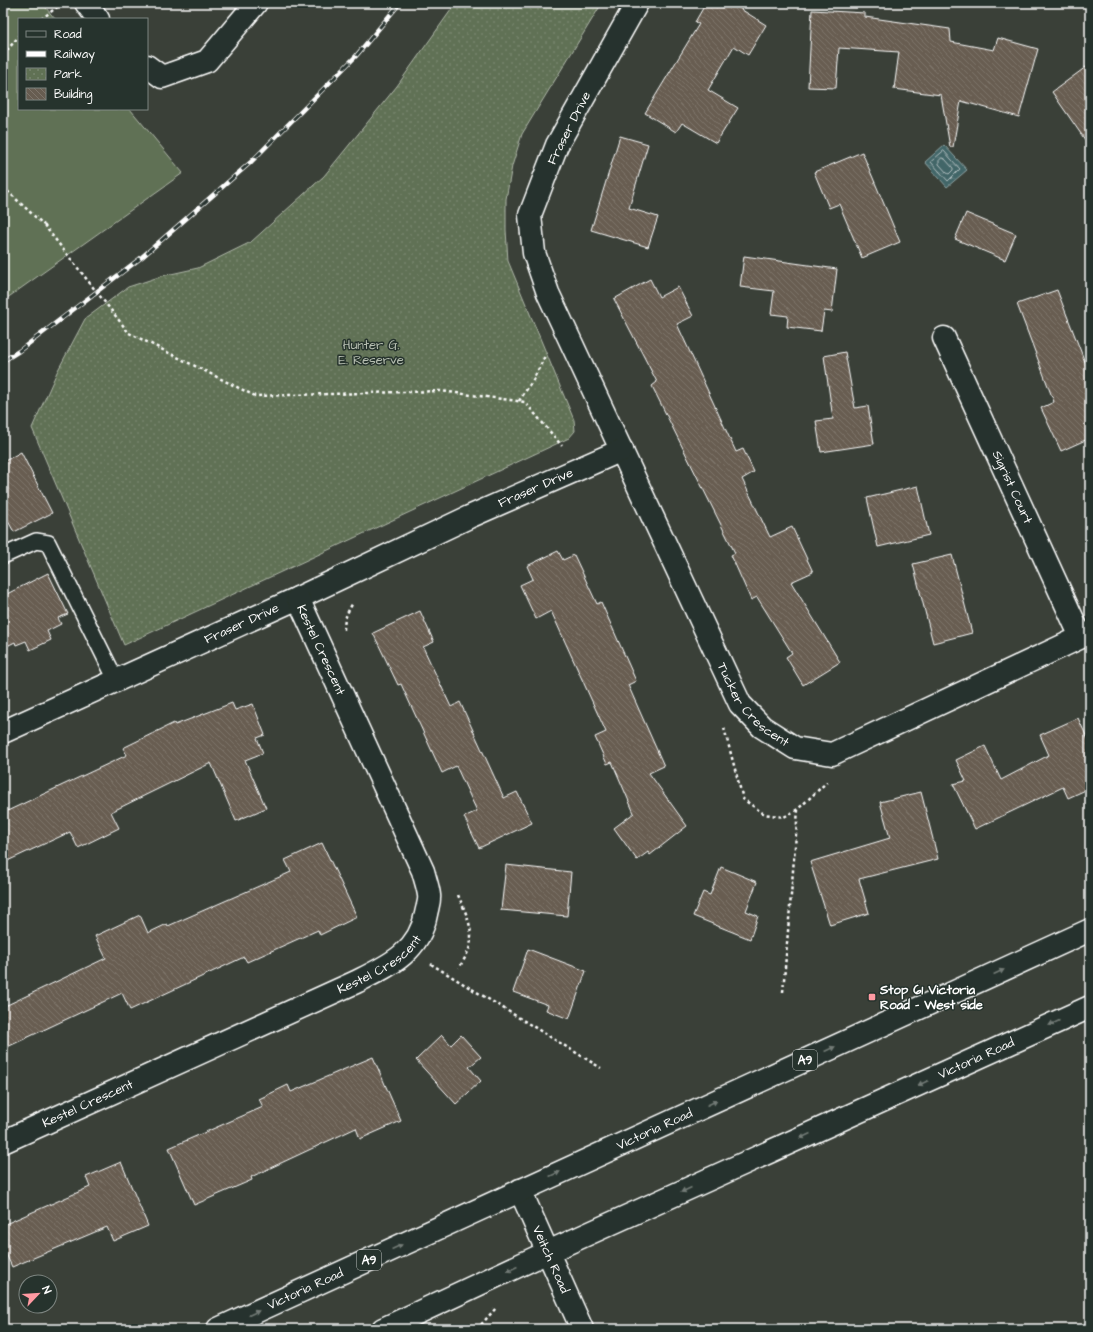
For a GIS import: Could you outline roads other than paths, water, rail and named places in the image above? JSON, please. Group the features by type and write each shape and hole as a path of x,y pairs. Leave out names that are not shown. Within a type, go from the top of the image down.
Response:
{"main road":[{"path":"86,3 97,18"},
{"path":"148,67 162,77 207,61 256,3"},
{"name":"Fraser Drive","path":"3,732 298,598 475,515 622,450 548,293 534,253 530,215 557,145 637,3"},
{"name":"Sigrist Court","path":"944,338 1085,635"},
{"name":"Tucker Crescent","path":"622,450 740,704 762,727 795,748 832,754 1085,635"},
{"name":"Kestel Crescent","path":"3,1142 356,982 388,966 408,951 415,941 425,922 429,896 423,871 298,598"},
{"name":"Victoria Road","path":"218,1329 1090,930"},
{"name":"Victoria Road","path":"382,1329 548,1252 1090,1007"},
{"name":"Veitch Road","path":"520,1190 582,1329"}],"lane":[{"path":"3,556 36,541 48,543 116,680"}],"water":[{"path":"944,145 967,170 947,187 925,162"}],"railway":[{"path":"3,361 19,351 142,257 251,162 356,56 400,3"}],"place":[{"name":"Stop 61 Victoria Road - West side","path":"872,997"}],"park label":[{"name":"Hunter G. E. Reserve","path":"371,352"}]}
